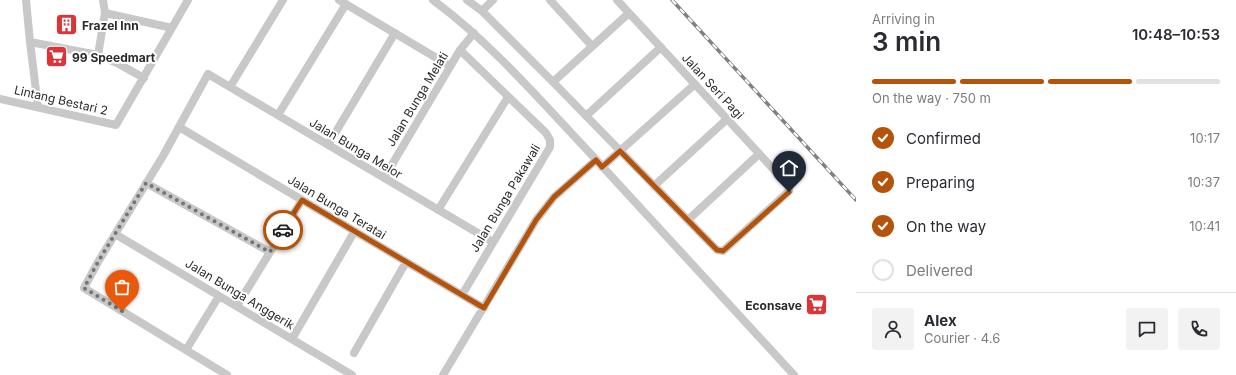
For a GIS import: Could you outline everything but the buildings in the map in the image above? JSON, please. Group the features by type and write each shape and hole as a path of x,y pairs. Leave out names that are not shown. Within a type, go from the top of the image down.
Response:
{"street":[{"path":"26,0 38,108"},
{"path":"98,55 105,13 104,0"},
{"path":"30,42 98,55 117,62 144,78 188,0"},
{"path":"230,86 282,0"},
{"path":"433,0 450,12 474,33 539,99 794,375"},
{"path":"467,0 482,11 688,220 759,154"},
{"path":"482,11 493,0"},
{"path":"550,0 592,46"},
{"name":"Jalan Seri Pagi","path":"618,0 789,186 790,189 789,192 723,251 717,250 688,220"},
{"path":"278,115 343,2 450,66"},
{"path":"105,13 172,28"},
{"path":"553,82 629,13"},
{"path":"328,145 395,33"},
{"name":"Jalan Bunga Melati","path":"384,178 450,66 460,50 474,33"},
{"path":"586,116 661,47"},
{"name":"Jalan Bunga Pakawali","path":"460,50 546,133 550,140 550,147 462,295"},
{"name":"Jalan Bunga Melor","path":"179,127 208,74 493,242"},
{"name":"Lintang Bestari 2","path":"0,99 116,125 144,78"},
{"path":"602,167 695,84"},
{"path":"438,210 508,97"},
{"path":"654,186 727,119"},
{"path":"179,127 84,288 227,375"},
{"name":"Jalan Bunga Teratai","path":"179,127 484,308"},
{"path":"443,375 536,220 554,197 596,160"},
{"path":"146,183 270,252"},
{"path":"237,306 302,200"},
{"name":"Jalan Bunga Anggerik","path":"115,234 352,375"},
{"path":"292,339 353,234"},
{"path":"354,353 406,262"},
{"path":"186,350 219,296"}],"railway":[{"path":"672,0 856,200"}],"way so far":[{"path":"122,311 84,288 146,183 270,252 283,230"}],"place":[{"name":"Frazel Inn","path":"67,25"},
{"name":"99 Speedmart","path":"57,57"},
{"name":"Econsave","path":"817,305"}],"route":[{"path":"283,230 302,200 484,308 536,220 554,197 596,160 602,167 620,151 717,250 720,251 723,251 789,192"}]}
